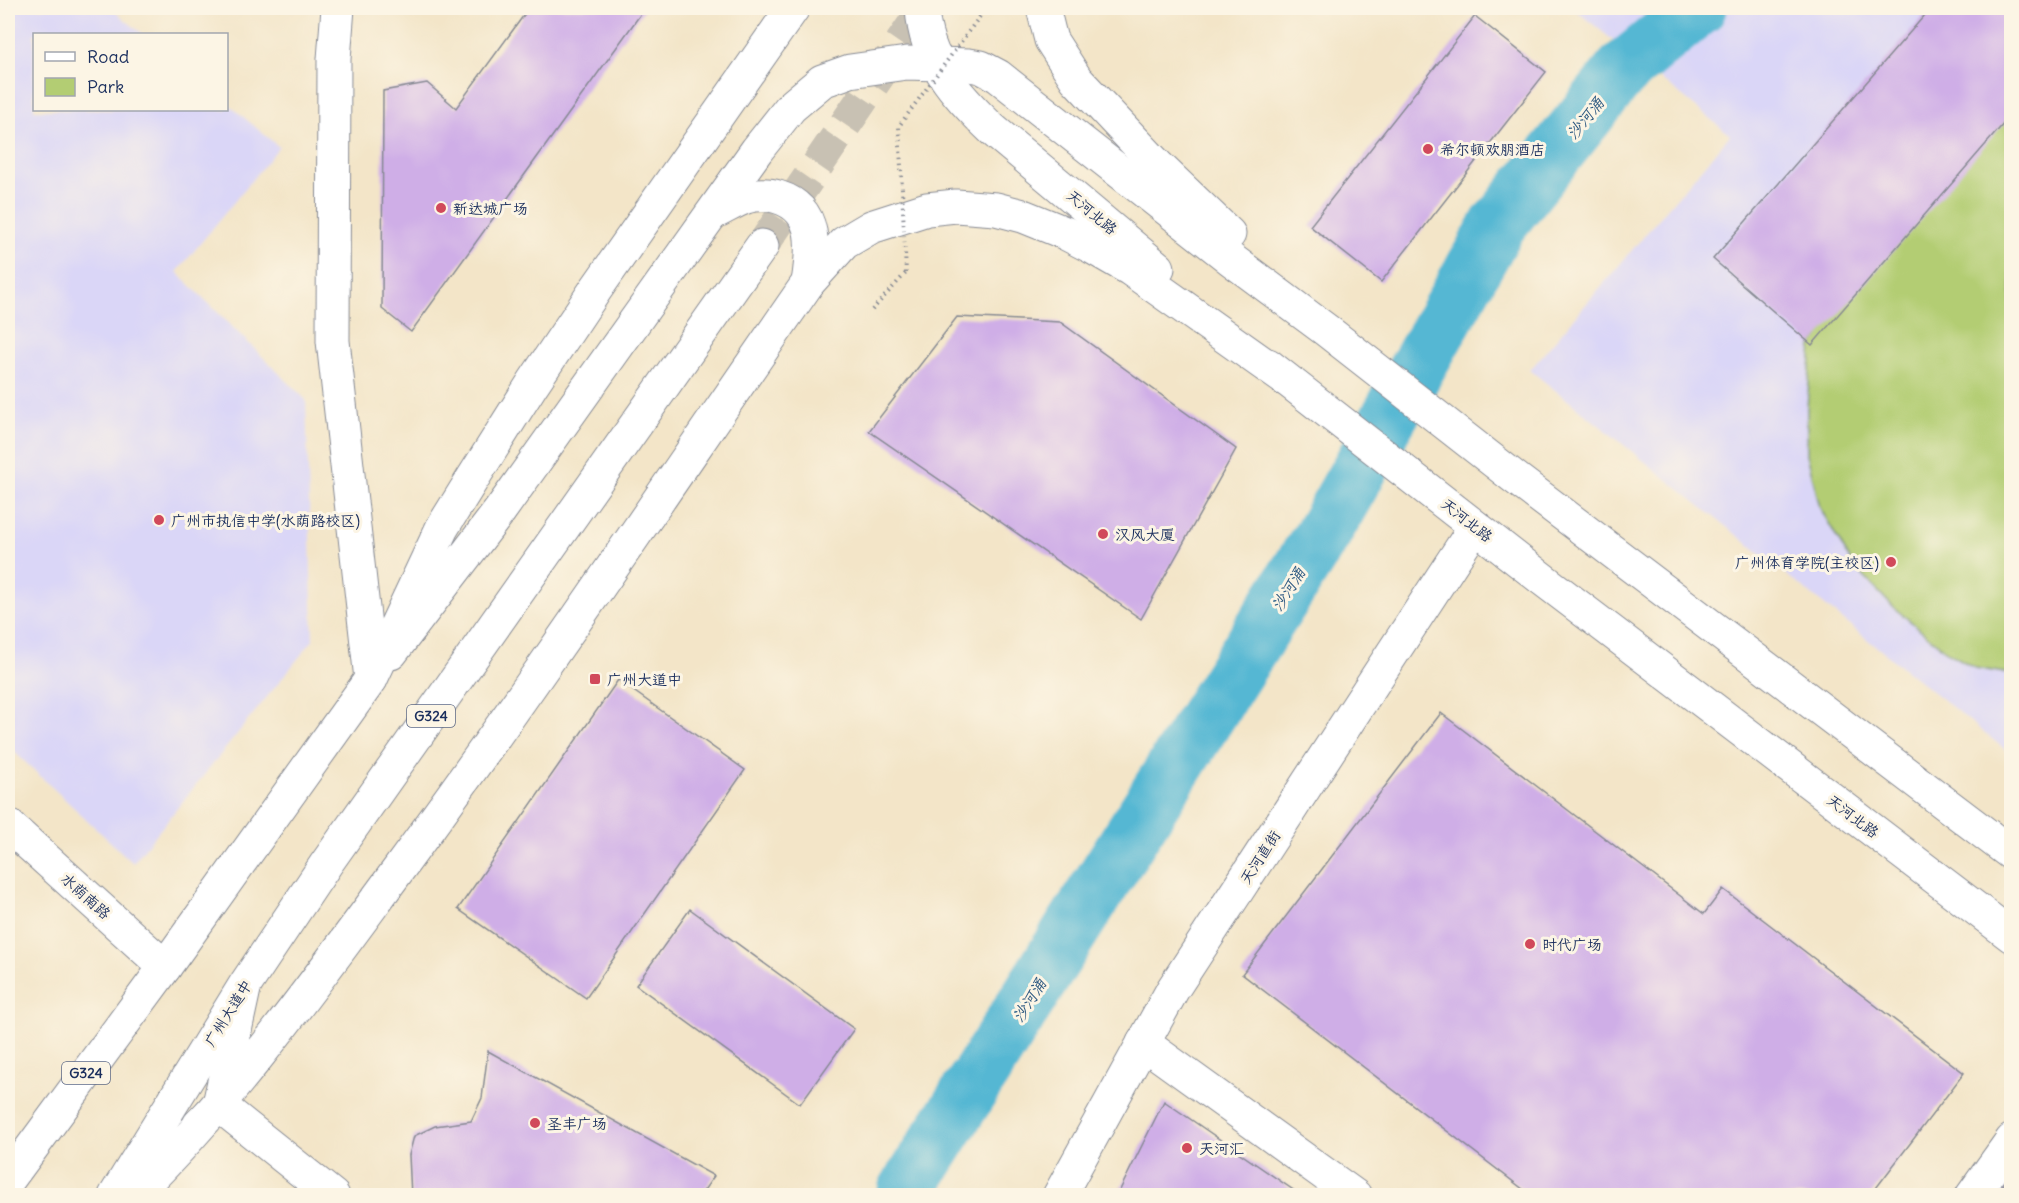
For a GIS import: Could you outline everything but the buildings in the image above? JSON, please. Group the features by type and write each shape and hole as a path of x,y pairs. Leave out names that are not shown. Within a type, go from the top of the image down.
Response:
{"main road":[{"path":"338,8 334,59 333,341 371,680"},
{"name":"G324","path":"8,1180 165,967 371,680 442,528 596,289 793,8"},
{"name":"天河北路","path":"922,8 923,22 951,69 968,106 993,130 1143,255 1285,380 2012,936"},
{"path":"1043,8 1051,40 1076,79 1159,167 1326,330"},
{"path":"371,680 499,512 757,150 791,107 822,81 850,71 907,63 951,69 981,67 998,76 1514,477 2012,854"},
{"path":"711,214 748,196 770,195 786,200 802,212 811,230 812,251 808,283"},
{"path":"132,1196 161,1169 264,1051 464,780 808,283 844,243 881,223 927,209 956,206 996,208 1023,216 1065,233 1130,269 1285,380"},
{"name":"广州大道中","path":"115,1196 245,985 326,864 762,246"},
{"name":"天河直街","path":"1059,1196 1173,989 1475,527"},
{"name":"水荫南路","path":"8,825 165,967"},
{"path":"219,1105 245,985"},
{"path":"1143,1044 1355,1196"},
{"path":"219,1105 333,1196"},
{"path":"1972,1196 2012,1140"}],"path":[{"path":"872,310 906,273 898,126 986,8"}],"shaded area":[{"name":"广州市执信中学(水荫路校区)","path":"8,8 110,8 142,33 33,33 33,111 228,111 228,104 279,147 177,272 306,400 313,640 133,863 8,746"},
{"name":"广州体育学院(主校区)","path":"1573,8 2011,8 2011,754 1530,370 1730,135"}],"green space":[{"path":"2011,85 2011,674 1975,668 1949,653 1893,607 1853,565 1820,508 1807,454 1807,408 1812,345"}],"waterway":[{"name":"沙河涌","path":"906,1196 906,1191 1325,530 1498,225 1622,71 1698,8"}],"tunnel":[{"path":"762,246 925,8"}],"place":[{"name":"希尔顿欢朋酒店","path":"1428,149"},
{"name":"新达城广场","path":"441,208"},
{"name":"广州市执信中学(水荫路校区)","path":"159,520"},
{"name":"汉风大厦","path":"1103,534"},
{"name":"广州体育学院(主校区)","path":"1891,562"},
{"name":"广州大道中","path":"595,679"},
{"name":"时代广场","path":"1530,944"},
{"name":"圣丰广场","path":"535,1123"},
{"name":"天河汇","path":"1187,1148"}]}
